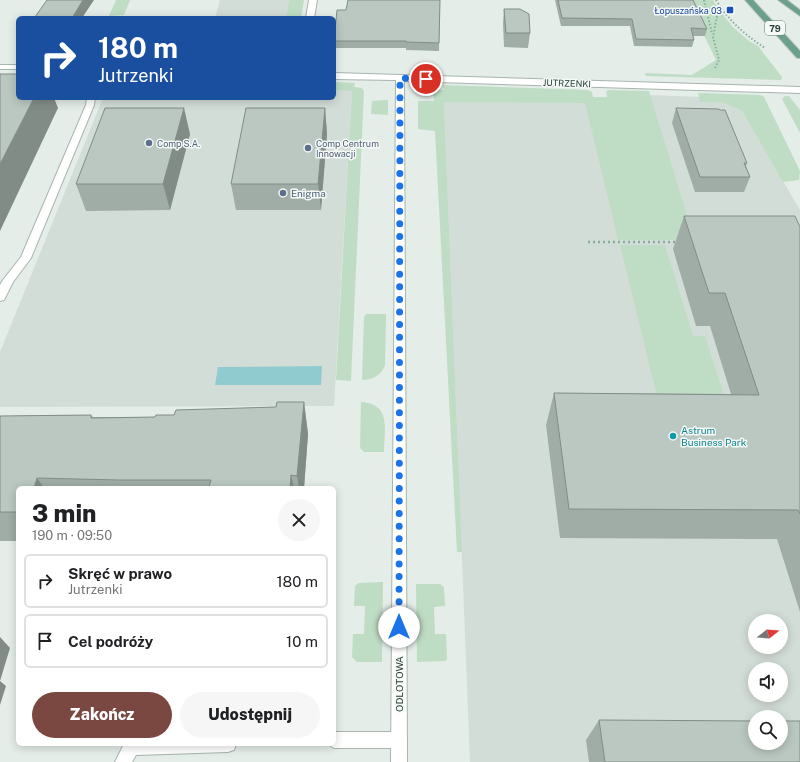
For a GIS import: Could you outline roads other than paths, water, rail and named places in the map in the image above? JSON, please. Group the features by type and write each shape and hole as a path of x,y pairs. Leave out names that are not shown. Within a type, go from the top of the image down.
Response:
{"main road":[{"name":"79","path":"750,0 800,56"},
{"path":"782,0 800,14"}],"street":[{"path":"310,16 313,0"},
{"path":"0,67 16,67"},
{"name":"JUTRZENKI","path":"336,76 800,90"},
{"name":"ODLOTOWA","path":"399,762 400,78"},
{"path":"0,297 8,280 26,258 90,105 91,100"},
{"path":"336,740 399,740"},
{"path":"123,762 131,747 163,746"}],"water":[{"path":"322,366 321,385 215,385 218,367"}],"place":[{"name":"Łopuszańska 03","path":"730,10"},
{"name":"Comp S.A.","path":"149,143"},
{"name":"Comp Centrum Innowacji","path":"308,148"},
{"name":"Enigma","path":"283,193"},
{"name":"Astrum Business Park","path":"673,436"}]}
